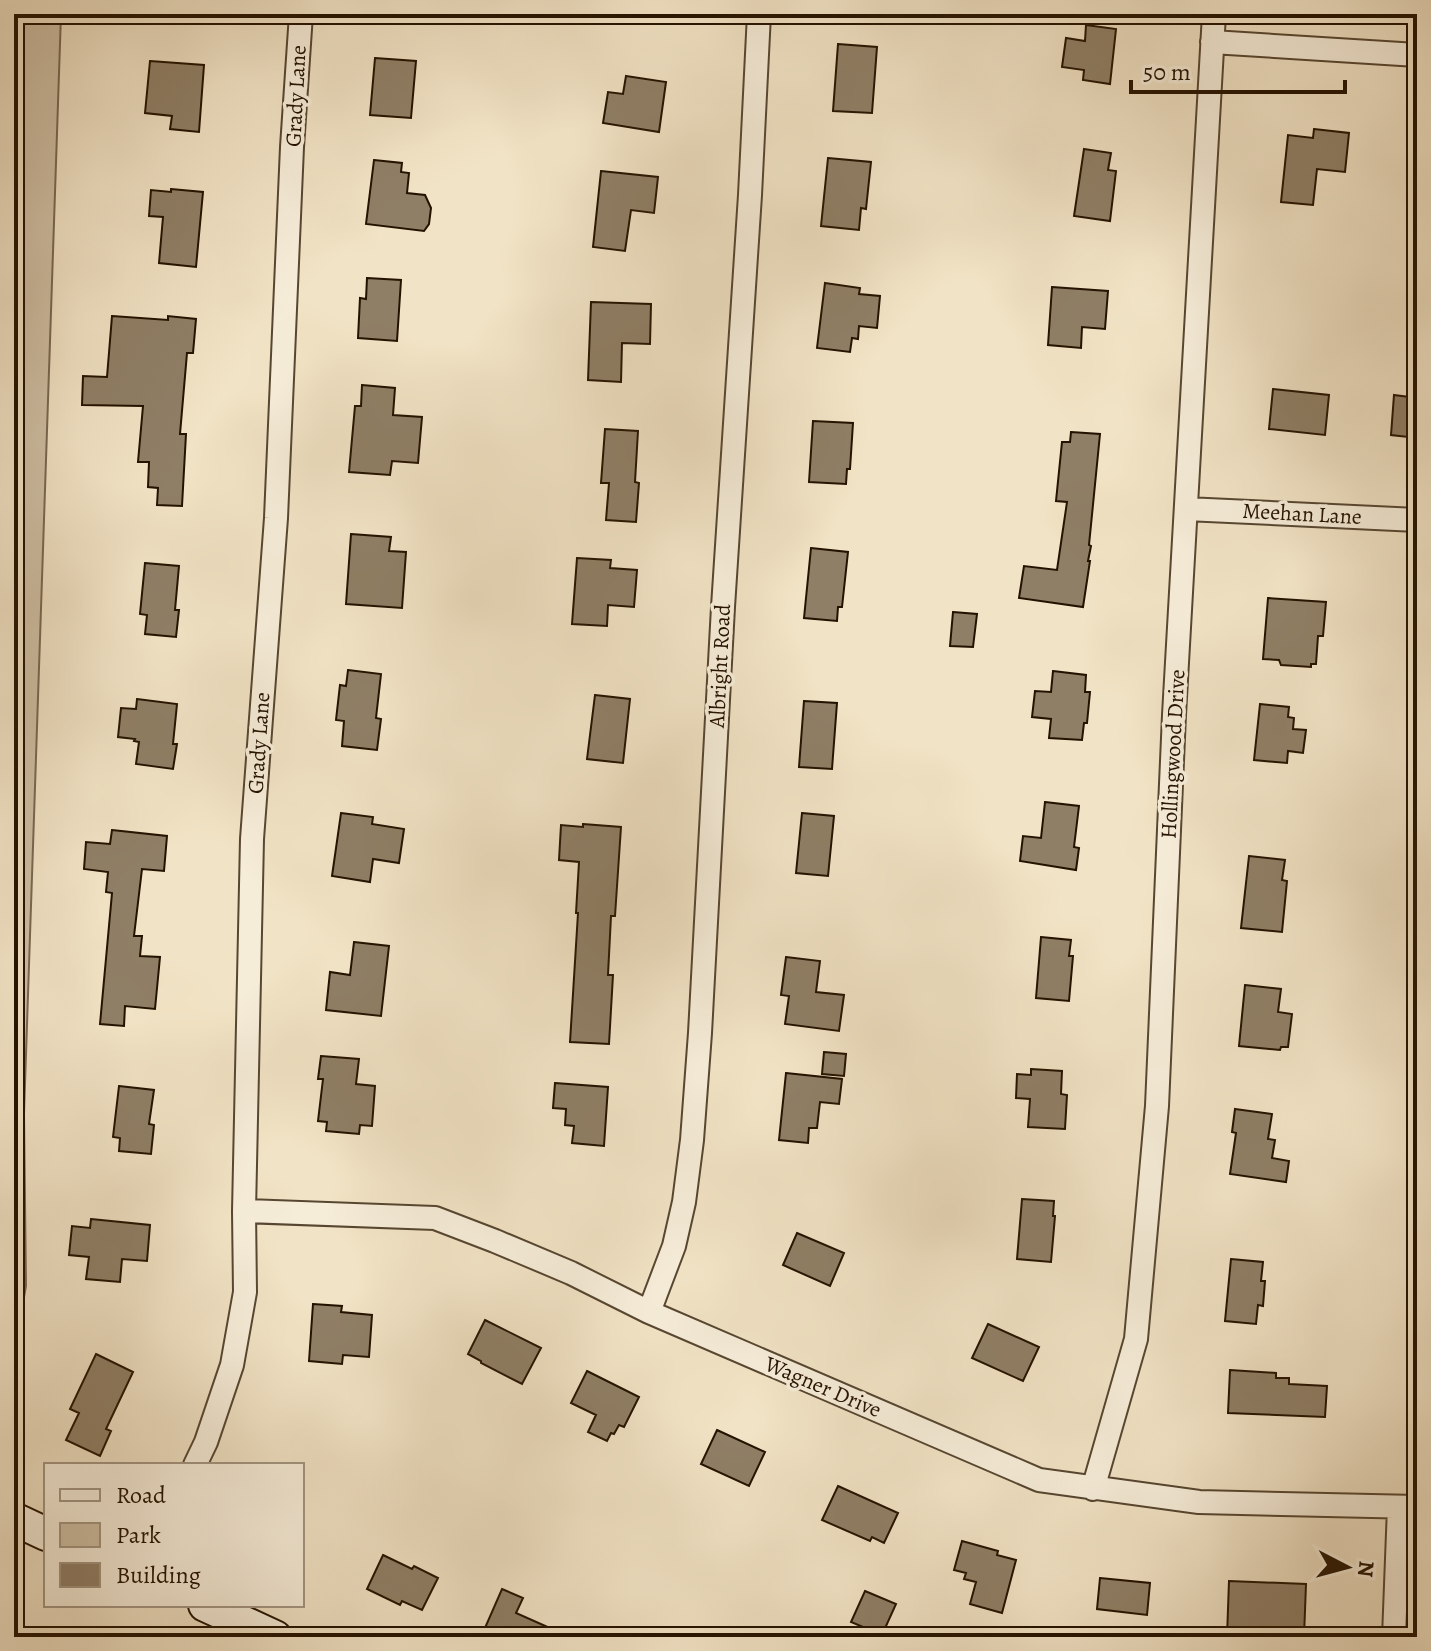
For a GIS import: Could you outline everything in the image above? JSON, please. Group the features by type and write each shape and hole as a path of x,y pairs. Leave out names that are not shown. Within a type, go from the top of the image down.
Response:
{"main road":[{"path":"14,1519 44,1533"},
{"path":"209,1607 275,1637"}],"street":[{"name":"Grady Lane","path":"196,1463 232,1365 245,1292 252,839 276,518 301,14"},
{"name":"Albright Road","path":"649,1312 674,1246 684,1202 692,1140 759,14"},
{"name":"Hollingwood Drive","path":"1093,1489 1136,1339 1157,1106 1174,715 1214,14"},
{"path":"1212,42 1417,55"},
{"name":"Meehan Lane","path":"1186,509 1417,520"},
{"name":"Wagner Drive","path":"244,1211 435,1218 571,1273 649,1312 1039,1480 1199,1502 1408,1507"},
{"path":"1394,1637 1408,1507"}],"green space":[{"path":"14,14 61,14 24,1114 26,1286 14,1353"}],"building":[{"path":"1086,25 1116,29 1110,84 1083,80 1084,70 1062,67 1066,38 1085,41"},
{"path":"838,44 877,47 872,113 833,111"},
{"path":"375,58 416,61 411,118 370,115"},
{"path":"150,61 204,65 199,132 170,129 172,116 145,113"},
{"path":"626,76 666,82 659,132 603,123 608,92 623,94"},
{"path":"1314,129 1349,133 1345,172 1317,169 1313,205 1281,202 1288,135 1313,138"},
{"path":"1084,149 1111,153 1108,170 1116,171 1110,221 1074,216"},
{"path":"828,158 871,162 866,209 861,208 859,230 821,226"},
{"path":"374,160 402,163 401,172 409,173 407,193 425,195 431,208 429,224 424,231 366,224"},
{"path":"601,171 658,177 654,213 631,210 625,251 593,247"},
{"path":"171,189 203,192 196,267 159,263 163,217 149,216 151,190 171,192"},
{"path":"367,278 401,280 397,341 358,338 360,298 366,299"},
{"path":"825,283 860,288 859,294 880,296 877,328 859,326 858,339 852,338 850,352 817,348"},
{"path":"1052,287 1108,291 1105,329 1082,327 1081,348 1048,345"},
{"path":"591,302 651,304 650,344 622,343 621,382 588,380"},
{"path":"112,316 196,319 193,353 187,353 180,434 186,434 182,506 157,505 158,488 148,487 149,462 138,462 143,406 82,405 83,376 107,377"},
{"path":"362,385 395,388 393,415 422,417 418,463 392,461 390,475 349,472 355,406 361,406"},
{"path":"1273,389 1329,395 1325,435 1269,429"},
{"path":"1394,395 1417,398 1417,438 1391,435"},
{"path":"813,421 853,423 846,484 809,482"},
{"path":"605,429 638,431 636,522 606,520 609,483 601,483"},
{"path":"1071,432 1100,434 1090,561 1083,607 1019,598 1024,566 1057,570 1067,502 1056,501 1062,442 1070,442"},
{"path":"351,534 391,537 389,551 406,552 402,608 346,604"},
{"path":"811,548 848,552 842,607 838,607 837,621 804,618"},
{"path":"577,558 611,560 610,568 637,570 634,607 608,605 607,626 572,624"},
{"path":"145,563 179,566 176,637 145,634 147,615 140,614"},
{"path":"1268,598 1326,602 1323,636 1318,636 1316,664 1311,664 1311,667 1281,665 1279,660 1263,659"},
{"path":"953,612 977,614 973,647 950,646"},
{"path":"348,670 381,674 376,718 381,719 377,750 342,746 344,721 336,720 340,685 346,686"},
{"path":"1053,671 1086,675 1085,692 1090,692 1082,740 1049,738 1051,719 1032,717 1035,691 1051,692"},
{"path":"595,695 630,699 623,763 587,759"},
{"path":"137,699 177,704 173,744 177,744 173,769 136,764 139,742 118,737 121,708 136,709"},
{"path":"804,701 837,703 832,769 799,767"},
{"path":"1260,704 1289,707 1288,717 1294,718 1293,729 1306,730 1303,753 1288,751 1287,763 1254,760"},
{"path":"1045,802 1079,806 1074,847 1079,848 1076,870 1020,861 1023,836 1041,838"},
{"path":"341,813 373,817 372,824 404,829 399,863 373,859 370,882 332,876"},
{"path":"802,813 834,816 828,876 796,873"},
{"path":"583,824 621,827 615,916 611,916 608,975 613,975 609,1044 570,1042 579,862 559,860 561,825 583,827"},
{"path":"112,830 167,836 164,871 142,869 134,936 142,936 140,956 160,957 155,1009 125,1006 124,1026 100,1024 112,893 106,892 108,872 84,869 86,842 110,844"},
{"path":"1249,856 1285,860 1282,880 1287,881 1282,932 1241,928"},
{"path":"1041,937 1071,940 1069,956 1073,956 1069,1001 1036,998"},
{"path":"354,942 389,946 381,1016 326,1010 330,972 350,975"},
{"path":"786,957 820,961 816,992 844,995 839,1031 785,1024 789,996 781,995"},
{"path":"1245,985 1281,989 1278,1012 1292,1014 1288,1047 1281,1047 1280,1050 1239,1046"},
{"path":"824,1052 846,1054 844,1076 822,1074"},
{"path":"321,1056 359,1059 356,1084 375,1086 372,1126 360,1125 359,1134 326,1131 327,1122 318,1121 323,1079 318,1079"},
{"path":"1031,1069 1062,1071 1061,1094 1067,1095 1065,1129 1028,1127 1030,1099 1016,1098 1017,1074 1031,1075"},
{"path":"786,1073 842,1079 839,1104 820,1102 817,1128 809,1128 808,1143 779,1140"},
{"path":"555,1083 608,1087 604,1146 572,1143 574,1126 565,1125 566,1109 553,1108"},
{"path":"119,1086 154,1090 149,1124 154,1125 151,1154 119,1151 120,1138 113,1137"},
{"path":"1235,1109 1272,1114 1268,1139 1275,1140 1272,1158 1289,1161 1286,1182 1230,1174 1236,1133 1232,1132"},
{"path":"1022,1199 1054,1201 1051,1262 1017,1259"},
{"path":"91,1219 150,1225 147,1261 122,1259 120,1282 86,1279 89,1257 69,1255 72,1226 90,1228"},
{"path":"797,1233 844,1253 830,1286 783,1265"},
{"path":"1231,1259 1263,1262 1263,1306 1258,1305 1256,1324 1225,1321"},
{"path":"313,1304 342,1306 341,1312 372,1315 369,1357 343,1355 342,1364 309,1361"},
{"path":"485,1320 541,1348 522,1384 468,1354"},
{"path":"988,1324 1039,1347 1023,1381 972,1358"},
{"path":"96,1354 133,1372 106,1429 111,1431 100,1456 66,1440 79,1413 70,1409"},
{"path":"1230,1370 1276,1373 1276,1378 1289,1378 1289,1384 1327,1386 1325,1417 1228,1413"},
{"path":"587,1371 639,1397 624,1427 619,1425 607,1441 588,1432 596,1415 571,1403"},
{"path":"717,1430 765,1452 749,1486 701,1464"},
{"path":"838,1486 898,1513 884,1543 872,1537 870,1541 822,1520"},
{"path":"962,1541 998,1551 997,1555 1016,1560 1002,1613 970,1604 976,1582 964,1579 966,1573 954,1570"},
{"path":"383,1555 438,1578 422,1610 402,1601 400,1605 367,1589"},
{"path":"1100,1578 1150,1583 1147,1615 1097,1609"},
{"path":"1229,1581 1306,1584 1304,1637 1227,1637"},
{"path":"502,1589 523,1598 516,1613 570,1637 481,1637"},
{"path":"865,1591 896,1604 882,1635 851,1622"}]}
